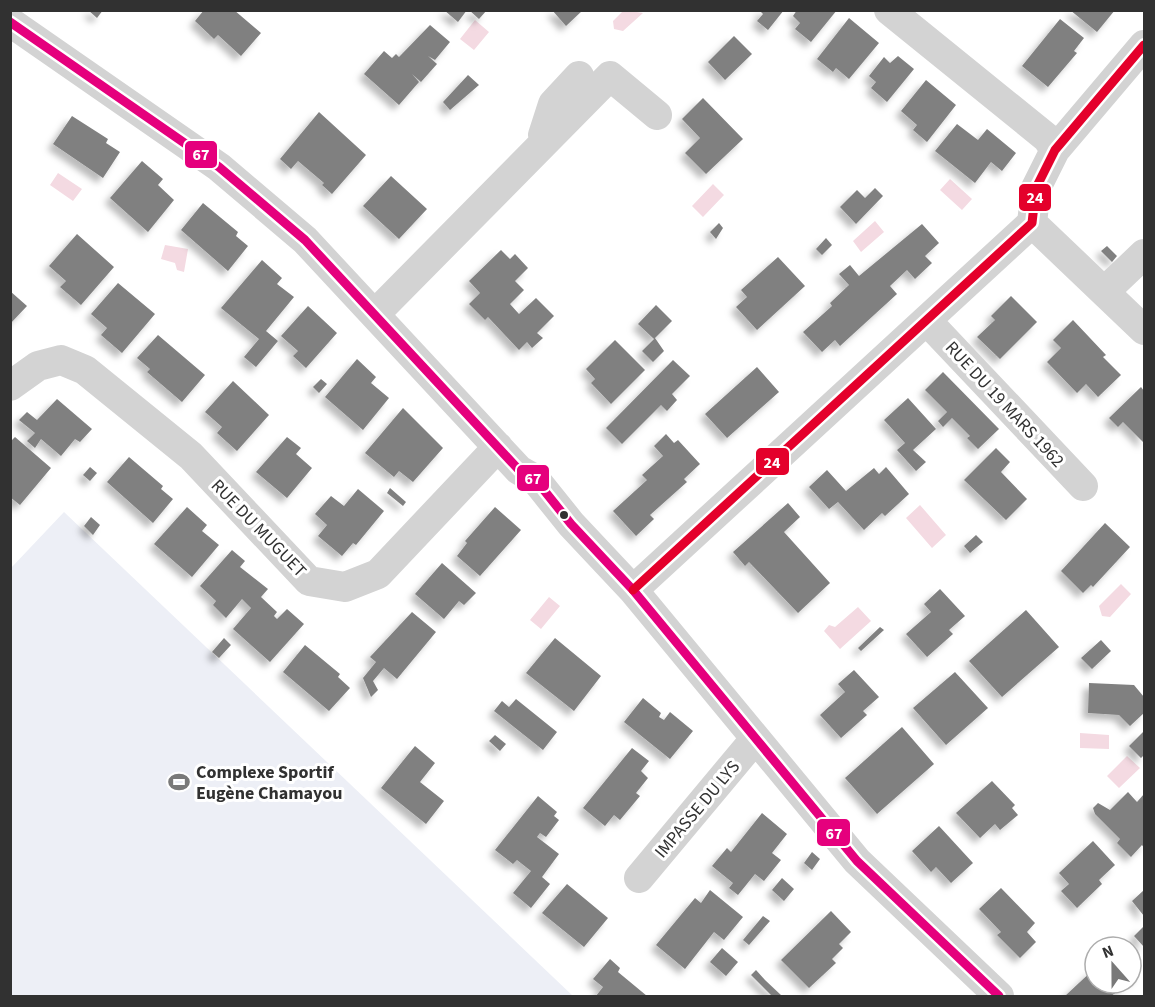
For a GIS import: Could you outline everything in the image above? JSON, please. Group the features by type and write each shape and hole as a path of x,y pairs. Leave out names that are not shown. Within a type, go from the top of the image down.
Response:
{"street":[{"path":"889,10 1047,138 1055,150"},
{"path":"10,22 219,167 305,240 519,470 535,479 571,524 633,590 857,861 999,996"},
{"path":"633,590 1032,223 1036,188 1055,150 1144,45"},
{"path":"543,144 543,131 553,104 579,76"},
{"path":"375,314 610,76 657,115"},
{"path":"1032,223 1144,330"},
{"path":"1105,291 1144,254"},
{"name":"RUE DU 19 MARS 1962","path":"927,321 1083,486"},
{"name":"RUE DU MUGUET","path":"10,386 38,366 61,360 85,370 191,456 309,581 345,587 378,574 498,447"},
{"name":"IMPASSE DU LYS","path":"639,878 755,739"}],"shaded area":[{"path":"624,10 643,13 623,31 614,29 613,21"},
{"path":"475,20 489,32 474,50 460,39"},
{"path":"58,173 82,189 73,201 50,185"},
{"path":"950,179 972,199 962,210 940,190"},
{"path":"713,184 724,195 703,217 692,206"},
{"path":"875,221 884,232 861,252 853,241"},
{"path":"165,245 188,249 184,272 177,270 175,263 161,259"},
{"path":"920,505 946,535 932,548 906,518"},
{"name":"Complexe Sportif Eugène Chamayou","path":"64,512 573,996 11,996 11,568"},
{"path":"1121,584 1131,594 1110,617 1102,616 1099,606"},
{"path":"549,597 560,606 541,629 530,620"},
{"path":"858,607 871,621 840,649 824,631 829,625 835,627"},
{"path":"1080,733 1109,735 1109,749 1080,748"},
{"path":"1127,756 1140,768 1119,788 1107,776"}],"building":[{"path":"88,10 103,10 97,18"},
{"path":"204,10 234,10 261,33 241,56 218,35 214,39 195,21"},
{"path":"444,10 467,10 458,22"},
{"path":"469,10 487,10 479,19"},
{"path":"552,10 583,10 566,26"},
{"path":"759,10 784,10 768,30 757,21 763,14"},
{"path":"797,10 837,10 811,42 795,29 800,23 793,16"},
{"path":"1070,10 1115,10 1097,32"},
{"path":"849,18 879,43 849,79 836,68 833,72 817,59"},
{"path":"1060,19 1084,38 1074,51 1077,53 1048,87 1022,66"},
{"path":"430,25 450,42 435,60 428,56 437,64 421,82 412,74 419,82 399,105 364,74 384,51 392,58 396,54 399,57"},
{"path":"734,36 752,54 725,80 708,62"},
{"path":"898,56 914,69 887,102 871,88 876,82 869,76 884,57 890,63"},
{"path":"468,75 479,85 450,110 443,102"},
{"path":"926,80 956,105 927,142 913,130 917,125 901,111"},
{"path":"703,98 743,139 706,174 685,153 700,138 682,119"},
{"path":"319,112 366,155 332,194 322,185 324,183 298,161 291,169 280,159"},
{"path":"72,116 108,139 106,143 120,152 103,178 53,144"},
{"path":"957,124 978,140 987,129 1016,153 1002,171 991,162 975,183 935,151"},
{"path":"142,161 163,179 158,185 174,200 148,232 110,198"},
{"path":"391,176 427,209 399,239 363,206"},
{"path":"875,188 883,196 856,224 840,207 857,190 865,198"},
{"path":"203,203 238,232 236,236 248,246 228,271 181,230"},
{"path":"719,223 723,228 716,239 710,232"},
{"path":"922,224 939,243 925,256 932,263 915,279 907,270 890,286 897,294 840,346 835,340 822,352 803,332 832,306 830,303 849,285 839,274 850,265 859,276"},
{"path":"77,234 114,267 81,305 60,287 66,281 49,266"},
{"path":"826,238 832,245 822,255 816,249"},
{"path":"1107,246 1117,256 1112,262 1101,251"},
{"path":"501,250 510,259 515,254 528,268 515,281 524,290 510,304 519,314 536,298 554,316 537,333 543,338 532,348 527,342 519,350 488,317 485,320 469,304 480,293 469,281"},
{"path":"778,257 805,286 757,330 736,307 747,297 741,290"},
{"path":"262,260 282,278 277,284 294,297 266,331 278,341 256,367 244,357 259,339 221,308"},
{"path":"118,283 155,314 122,353 101,335 107,328 91,314"},
{"path":"10,291 27,306 10,324"},
{"path":"1011,296 1037,322 1000,359 977,337 995,320 991,316"},
{"path":"656,305 672,321 654,339 638,324"},
{"path":"308,306 337,333 306,368 293,356 298,351 281,336"},
{"path":"1073,320 1106,355 1103,357 1121,375 1098,397 1086,384 1077,393 1047,362 1061,348 1053,340"},
{"path":"158,335 205,375 182,402 147,372 150,369 137,358"},
{"path":"655,338 664,351 653,362 642,351"},
{"path":"615,340 645,370 611,404 591,383 595,379 586,369"},
{"path":"357,359 376,377 371,383 389,398 363,430 325,397"},
{"path":"673,360 690,376 672,394 677,400 667,411 661,405 622,444 606,428"},
{"path":"757,367 779,392 727,438 705,414"},
{"path":"943,372 999,429 978,449 967,438 970,436 952,418 943,427 938,421 947,412 925,390"},
{"path":"321,379 327,384 319,393 313,387"},
{"path":"233,381 269,415 237,451 217,433 222,427 205,412"},
{"path":"1141,387 1144,391 1144,443 1123,422 1118,427 1109,418"},
{"path":"908,398 936,429 913,450 926,462 916,471 897,450 905,443 884,420"},
{"path":"57,399 92,429 80,442 75,439 61,456 41,439 35,448 27,441 35,433 19,420 27,412 37,420"},
{"path":"403,408 443,448 413,482 399,471 394,477 365,453"},
{"path":"666,434 674,443 678,440 700,464 684,479 687,482 650,515 654,519 636,536 613,511 647,480 642,475 663,456 654,446"},
{"path":"15,437 51,468 20,505 10,497 10,442"},
{"path":"287,437 301,448 296,454 312,468 287,498 256,472"},
{"path":"996,448 1010,462 1001,472 1027,499 1006,520 964,480"},
{"path":"129,457 163,486 161,489 173,499 153,523 107,482"},
{"path":"90,467 97,473 90,481 83,475"},
{"path":"886,467 909,494 885,516 882,513 864,530 838,502 829,509 809,487 827,470 846,491 874,468 879,474"},
{"path":"390,488 406,502 403,506 387,493"},
{"path":"358,489 384,511 356,545 353,543 342,556 318,536 327,525 315,514 331,496 344,506"},
{"path":"788,503 800,517 784,532 830,583 798,613 749,562 745,566 733,552"},
{"path":"187,507 207,525 202,531 219,545 192,577 154,544"},
{"path":"495,507 521,530 480,576 457,556 467,543 465,541"},
{"path":"91,517 100,525 93,535 84,526"},
{"path":"1105,523 1130,547 1093,587 1091,585 1083,593 1061,571"},
{"path":"976,535 983,542 970,553 964,546"},
{"path":"232,550 245,561 240,567 268,589 261,597 277,612 274,616 277,619 287,609 304,624 270,662 233,629 251,608 242,599 226,618 213,605 216,601 200,586"},
{"path":"442,563 476,593 464,605 459,601 444,619 415,594"},
{"path":"940,589 965,616 949,630 953,634 927,657 906,634 931,612 924,604"},
{"path":"1026,610 1059,647 1002,697 969,661"},
{"path":"412,612 436,632 397,679 384,668 373,681 378,690 371,697 363,678 376,662 370,657"},
{"path":"880,627 884,630 861,651 858,648"},
{"path":"224,638 231,645 219,658 212,652"},
{"path":"555,638 601,676 574,711 526,673"},
{"path":"1101,640 1111,651 1092,669 1081,658"},
{"path":"305,645 340,674 338,677 350,688 329,711 283,672"},
{"path":"854,670 879,697 863,711 867,715 841,738 820,715 845,692 838,684"},
{"path":"955,672 988,708 946,745 913,708"},
{"path":"1089,683 1134,685 1144,697 1144,713 1130,726 1119,715 1088,713"},
{"path":"643,698 661,713 659,717 664,720 670,712 693,731 670,759 624,722"},
{"path":"516,699 557,732 543,750 494,711 502,701 509,707"},
{"path":"902,727 934,764 877,814 845,778"},
{"path":"1144,731 1144,755 1141,758 1129,746"},
{"path":"495,735 506,744 500,751 489,741"},
{"path":"415,746 435,763 420,782 444,801 426,824 381,788"},
{"path":"632,748 649,761 641,771 648,778 636,793 640,796 620,820 614,815 605,826 583,808"},
{"path":"992,781 1015,805 1012,808 1018,815 1000,830 995,824 980,838 956,813"},
{"path":"1128,792 1137,802 1144,794 1144,848 1142,845 1131,857 1117,843 1120,839 1095,814 1093,808 1098,803 1110,810"},
{"path":"538,796 557,812 554,816 559,820 546,837 540,833 537,837 559,854 542,877 550,884 531,908 513,893 531,871 517,860 513,864 495,850"},
{"path":"762,813 787,834 772,853 781,860 764,881 755,874 738,895 729,888 733,883 712,866 727,848 731,852"},
{"path":"939,826 973,863 951,883 936,867 931,872 912,851"},
{"path":"1093,841 1115,865 1099,880 1102,884 1077,908 1061,891 1069,884 1059,873"},
{"path":"812,852 820,859 812,870 804,863"},
{"path":"782,878 794,889 784,901 772,890"},
{"path":"567,884 608,918 584,947 542,913"},
{"path":"1001,888 1035,923 1027,932 1036,942 1020,958 997,935 1001,932 979,909"},
{"path":"710,890 743,917 724,940 714,932 685,969 656,945 695,898 701,903"},
{"path":"1144,890 1144,916 1132,901"},
{"path":"831,911 851,932 839,944 843,948 832,959 836,963 809,988 781,960"},
{"path":"763,916 770,921 749,945 743,940"},
{"path":"1144,926 1144,947 1143,935 1135,935"},
{"path":"722,948 738,962 726,976 710,962"},
{"path":"610,959 620,968 618,972 647,996 596,996 603,987 593,979"},
{"path":"756,970 782,996 772,996 751,975"},
{"path":"1083,979 1083,995 1112,995 1111,996 1065,996"}],"transit line":[{"name":"67","path":"10,22 219,167 305,240 519,470 535,479 571,524 633,590 857,861 999,996"},
{"name":"24","path":"633,590 1032,223 1036,188 1055,150 1144,45"}],"place":[{"name":"Complexe Sportif Eugène Chamayou","path":"179,782"}]}
